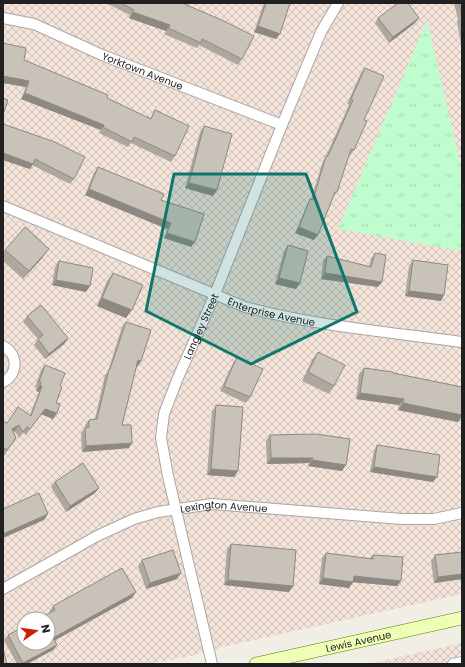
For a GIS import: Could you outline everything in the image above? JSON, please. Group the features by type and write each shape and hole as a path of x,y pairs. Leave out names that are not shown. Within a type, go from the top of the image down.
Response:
{"main road":[{"name":"Lewis Avenue","path":"256,664 462,618"}],"street":[{"name":"Langley Street","path":"212,664 168,476 161,438 164,414 177,380 215,294 282,125 321,32 338,3"},
{"name":"Yorktown Avenue","path":"3,18 34,24 102,55 282,125"},
{"name":"Enterprise Avenue","path":"3,206 245,307 278,316 339,326 462,342"},
{"path":"3,346 11,352 15,364 12,376 3,382"},
{"name":"Lexington Avenue","path":"3,589 97,536 134,519 158,512 176,509 212,504 402,519 434,519 462,513"},
{"path":"452,664 462,662"}],"highlighted area":[{"path":"174,174 306,174 357,312 251,364 146,311"}],"shaded area":[{"path":"3,3 462,3 462,594 227,646 191,656 149,664 3,664"},
{"path":"462,643 462,664 368,664"}],"green space":[{"path":"427,20 462,171 462,251 338,229"}],"building":[{"path":"121,3 182,3 254,36 242,59 202,39 201,43 168,28 170,25 133,12 134,10"},
{"path":"266,3 290,3 280,34 258,26"},
{"path":"398,3 408,3 419,18 393,37 378,18"},
{"path":"459,3 462,3 462,14"},
{"path":"3,43 26,48 24,60 108,95 107,98 151,119 155,110 189,126 175,156 134,137 132,142 103,127 104,125 25,93 29,81 3,76"},
{"path":"365,68 384,76 364,120 367,121 354,150 351,149 337,192 335,192 318,235 299,227 310,199 313,200 326,156 328,156 353,100 351,99"},
{"path":"3,98 8,100 3,115"},
{"path":"3,124 55,142 85,157 74,179 35,159 33,164 3,153"},
{"path":"204,126 232,134 217,190 189,183"},
{"path":"98,167 164,194 161,200 204,214 195,242 167,233 171,223 89,189"},
{"path":"25,227 49,249 29,271 5,250"},
{"path":"288,245 308,251 300,283 279,278"},
{"path":"375,253 386,255 382,282 325,273 327,256 371,267"},
{"path":"413,260 448,265 444,295 409,291"},
{"path":"59,261 93,268 90,286 56,280"},
{"path":"113,273 143,285 132,310 102,298"},
{"path":"41,305 68,338 49,354 38,339 43,335 27,316"},
{"path":"126,322 151,330 141,361 138,360 122,425 131,425 132,443 86,446 85,428 89,427 89,420 97,419 109,369"},
{"path":"318,352 345,365 334,386 308,372"},
{"path":"237,357 263,369 250,397 224,386"},
{"path":"45,365 65,373 56,403 60,404 57,413 45,409 30,429 27,428 28,426 23,432 19,425 12,429 16,438 7,450 3,447 3,424 4,422 7,423 18,407 31,416 42,386 40,385 41,382 39,382"},
{"path":"364,368 393,372 462,387 462,415 403,403 404,399 360,393"},
{"path":"216,405 243,407 238,471 211,469"},
{"path":"316,434 350,439 346,465 312,460 313,458 271,458 270,435"},
{"path":"377,445 440,455 437,477 374,467"},
{"path":"83,463 99,488 70,506 55,482"},
{"path":"39,493 48,514 3,534 3,509"},
{"path":"231,544 296,550 293,586 228,580"},
{"path":"173,550 181,573 150,583 142,560"},
{"path":"462,552 462,574 438,577 435,555"},
{"path":"326,553 373,559 373,555 403,557 401,581 354,576 353,582 323,578"},
{"path":"122,568 136,592 56,636 56,611 53,611 55,610 53,606"},
{"path":"16,630 16,650 8,635"},
{"path":"3,649 7,664 3,664"},
{"path":"17,651 46,651 23,663"}]}
